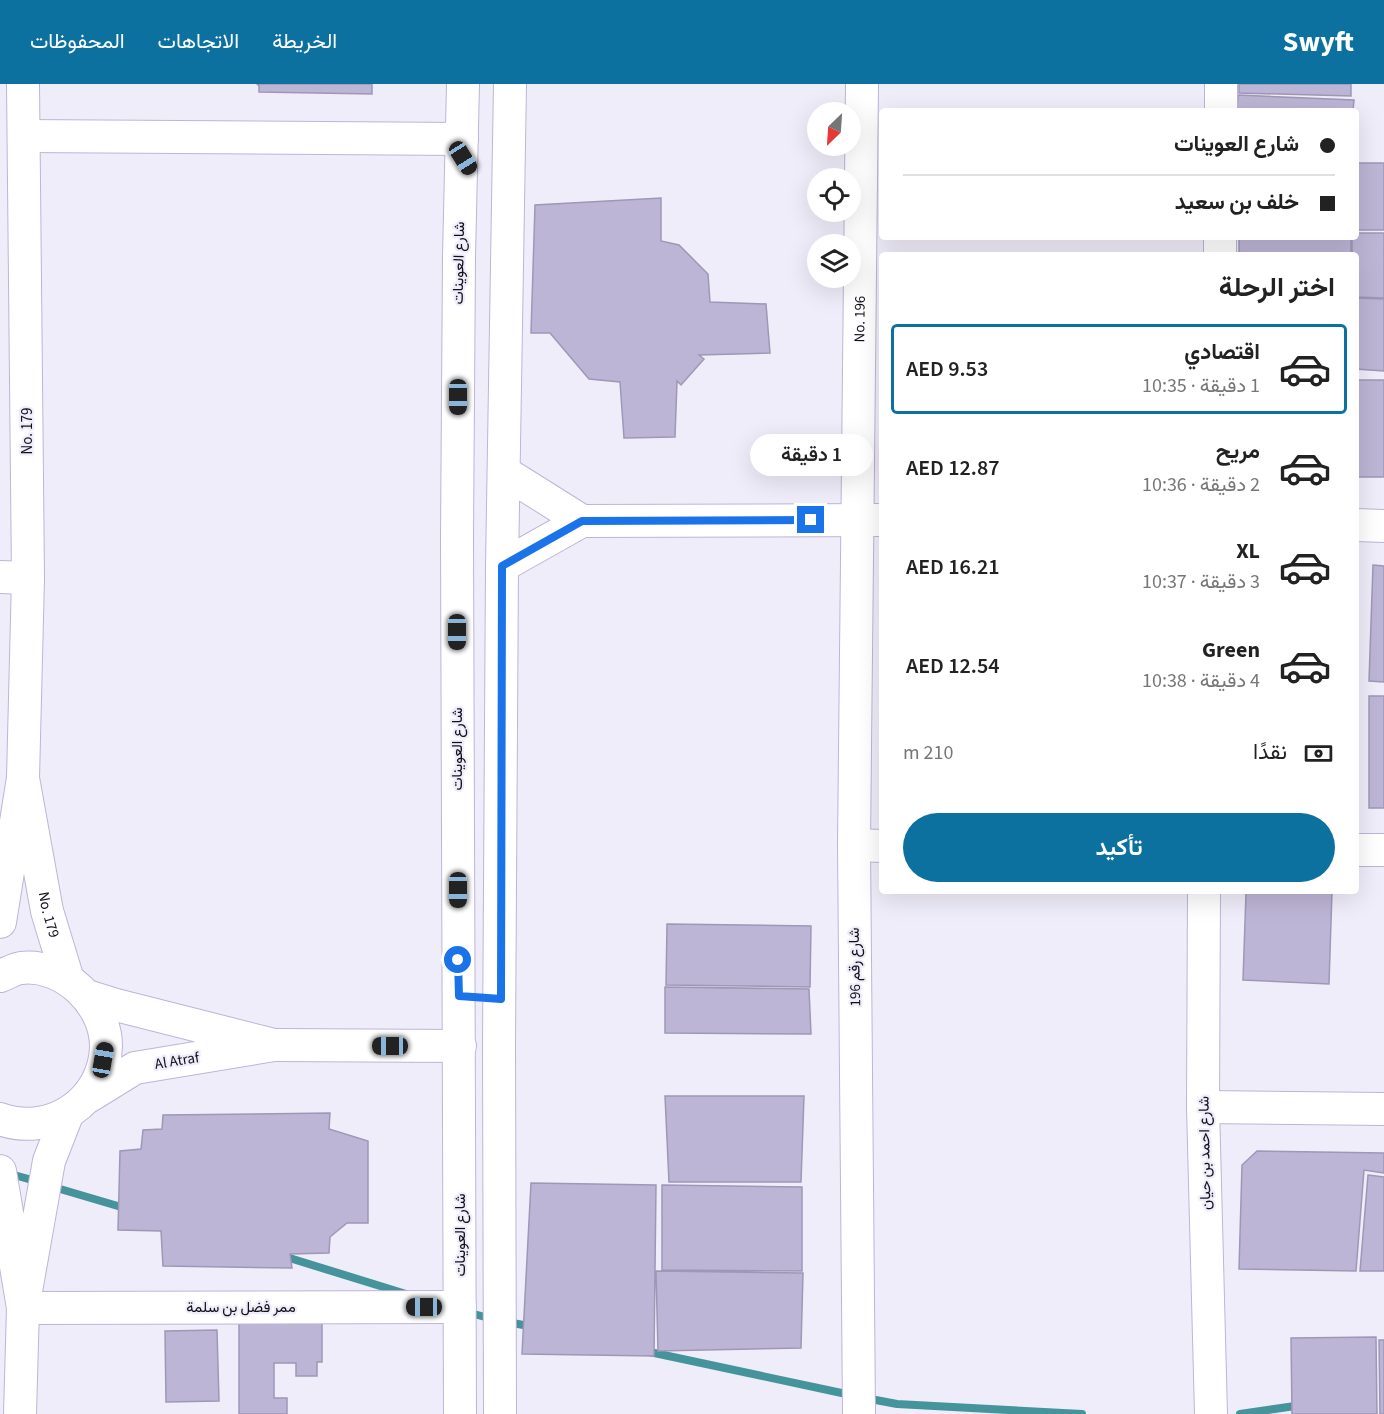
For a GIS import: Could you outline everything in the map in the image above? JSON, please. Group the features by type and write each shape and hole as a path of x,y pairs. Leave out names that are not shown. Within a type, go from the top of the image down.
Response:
{"street":[{"name":"شارع العوينات","path":"460,1414 457,514 463,84"},
{"path":"500,1414 502,566 510,84"},
{"name":"No. 196","path":"862,84 869,520"},
{"path":"1221,84 1221,108"},
{"name":"No. 179","path":"16,96 25,136 14,577 23,778 47,911 77,988"},
{"path":"25,136 463,148 470,170 483,177 497,176 510,160"},
{"path":"504,472 582,521"},
{"path":"502,566 582,521 869,520"},
{"name":"شارع رقم 196","path":"859,1414 868,846 869,520"},
{"path":"1359,525 1384,526"},
{"name":"No. 179","path":"0,922 23,778"},
{"path":"1359,850 1384,850"},
{"name":"شارع احمد بن حيان","path":"1204,894 1203,1107 1211,1414"},
{"name":"Al Atraf","path":"0,976 21,968 45,970 77,988 116,1005 274,1045"},
{"path":"20,1414 23,1308 49,1161 77,1106 101,1073 106,1046 101,1019 77,988"},
{"path":"459,996 501,999"},
{"name":"Al Atraf","path":"0,1119 14,1124 41,1124 77,1106 135,1068 274,1045 460,1046"},
{"path":"460,1102 500,1105"},
{"path":"1203,1107 1384,1109"},
{"path":"0,1171 23,1308"},
{"name":"ممر فضل بن سلمة","path":"23,1308 460,1307"}],"building":[{"path":"257,84 372,84 372,94 259,92"},
{"path":"1239,84 1351,84 1351,96 1239,93"},
{"path":"1238,95 1354,100 1353,108 1237,108"},
{"path":"1359,163 1384,163 1384,230 1359,230"},
{"path":"661,198 661,241 679,245 708,274 710,302 766,304 770,353 699,355 704,359 681,385 677,381 675,437 624,438 620,382 589,379 550,333 531,333 535,205"},
{"path":"1359,233 1384,233 1384,298 1359,297 1359,252 1352,252 1352,240 1359,240"},
{"path":"1239,240 1351,240 1351,252 1239,252"},
{"path":"1359,298 1384,299 1384,371 1359,369"},
{"path":"1359,380 1384,380 1384,477 1359,477"},
{"path":"1373,565 1384,566 1384,682 1369,681"},
{"path":"1369,696 1384,696 1384,808 1369,808"},
{"path":"1246,894 1332,894 1329,984 1243,980"},
{"path":"667,924 811,926 810,987 666,985"},
{"path":"665,987 809,989 811,1034 665,1033"},
{"path":"665,1096 804,1096 801,1182 669,1182"},
{"path":"330,1113 329,1129 368,1141 368,1223 347,1223 330,1237 329,1253 290,1254 292,1268 163,1266 161,1231 118,1230 120,1151 141,1149 143,1130 162,1129 163,1115"},
{"path":"1257,1151 1384,1153 1384,1173 1364,1170 1356,1271 1239,1269 1242,1165"},
{"path":"1368,1175 1384,1177 1384,1271 1360,1271"},
{"path":"531,1183 656,1185 654,1356 522,1354"},
{"path":"662,1185 802,1187 802,1271 662,1270"},
{"path":"656,1271 803,1273 801,1348 658,1351"},
{"path":"239,1323 322,1323 322,1362 317,1362 317,1376 296,1376 296,1363 274,1363 274,1398 287,1398 287,1414 239,1414"},
{"path":"217,1330 219,1401 166,1402 165,1331"},
{"path":"1376,1337 1377,1414 1292,1414 1291,1338"},
{"path":"1379,1340 1384,1340 1384,1414 1380,1414"}],"waterway":[{"path":"7,1173 39,1182"},
{"path":"50,1186 128,1209"},
{"path":"283,1256 406,1294"},
{"path":"466,1312 493,1319"},
{"path":"507,1322 534,1327"},
{"path":"645,1351 851,1395"},
{"path":"865,1398 897,1404 1082,1414"},
{"path":"1240,1414 1302,1405"}],"route":[{"path":"458,960 459,996 501,999 502,566 582,521 811,520"}]}
